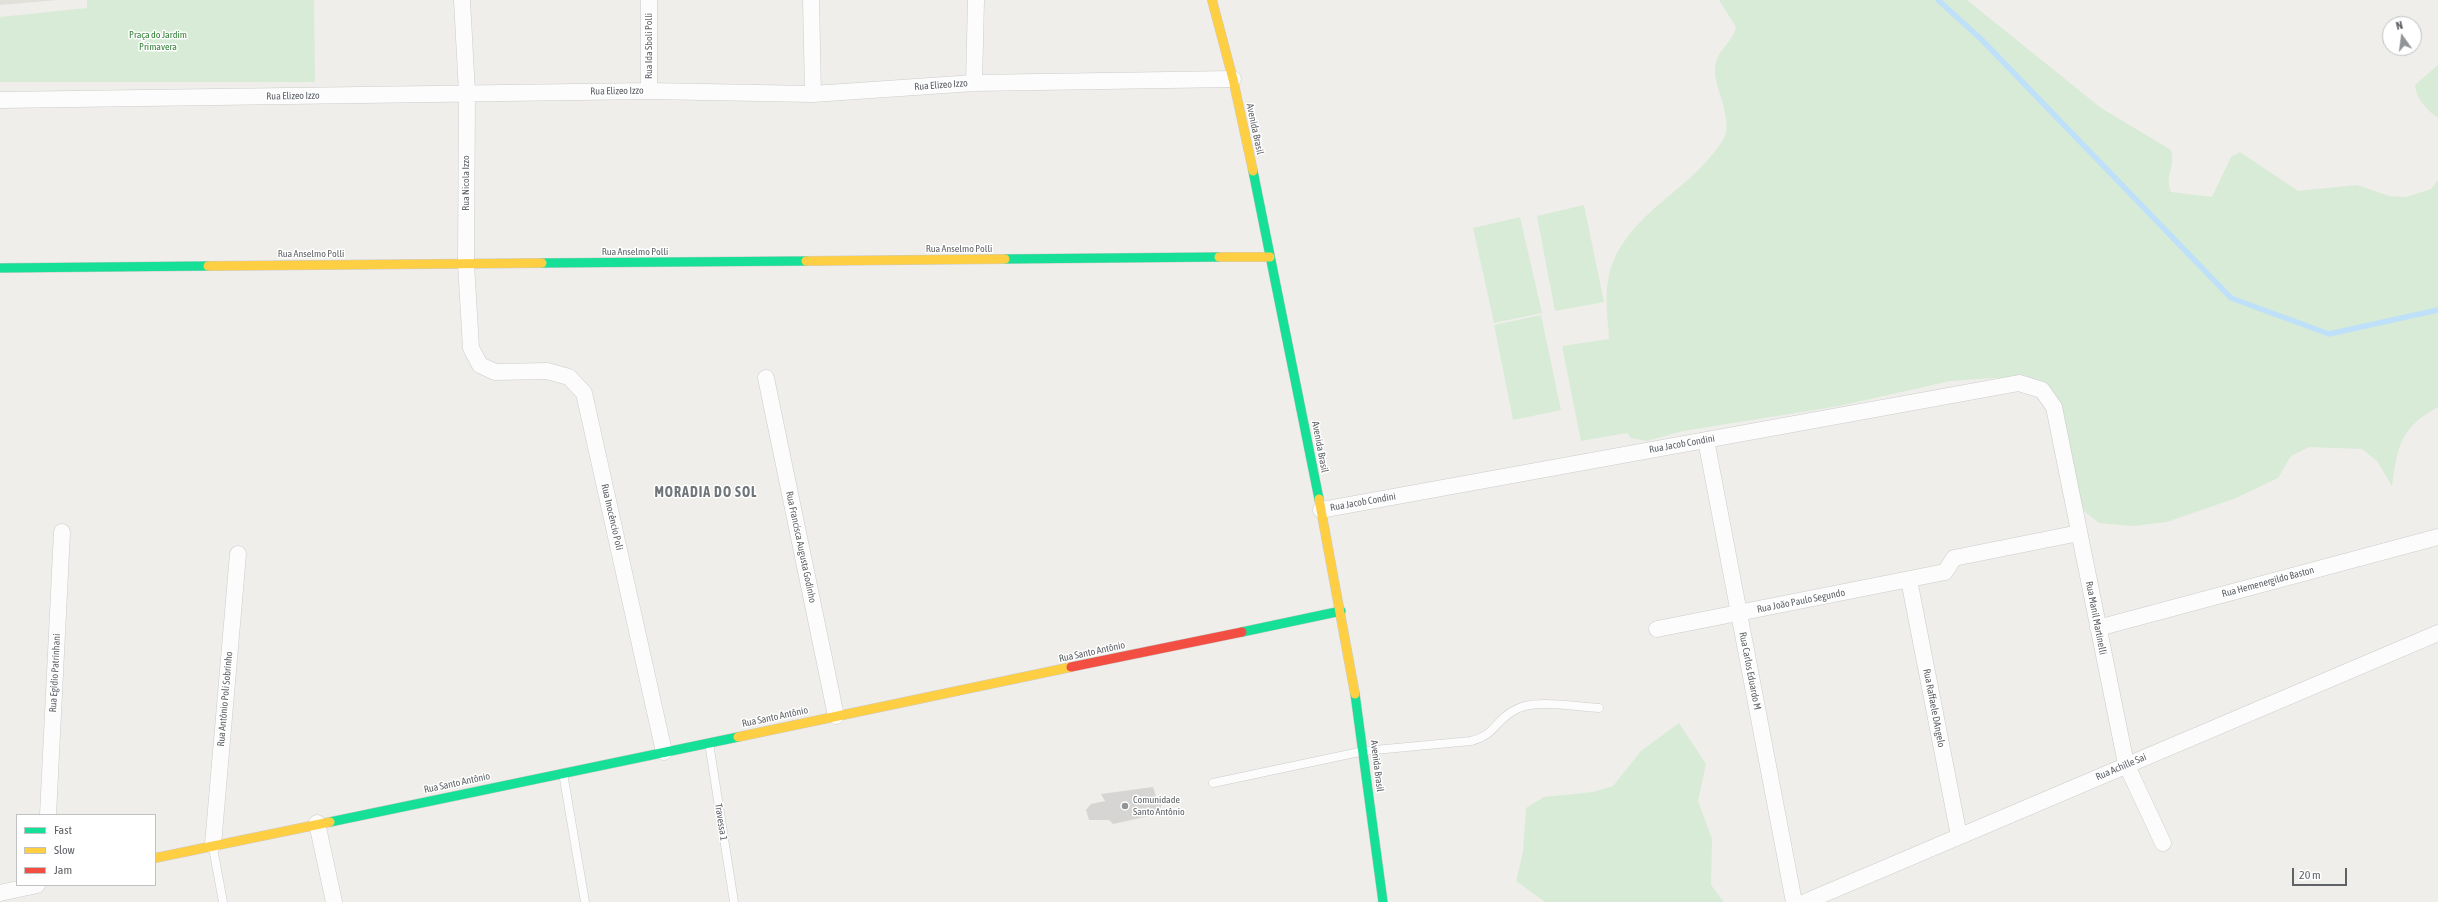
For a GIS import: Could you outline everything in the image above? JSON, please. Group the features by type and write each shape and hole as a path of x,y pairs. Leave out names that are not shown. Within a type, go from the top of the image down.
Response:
{"street":[{"name":"Rua Nicola Izzo","path":"462,0 467,93 466,264 471,348 480,365"},
{"name":"Rua Ida Sboli Polli","path":"649,0 649,91"},
{"path":"811,0 813,94"},
{"path":"974,83 976,0"},
{"name":"Avenida Brasil","path":"1212,0 1233,79 1341,611 1364,751 1382,902"},
{"name":"Rua Elizeo Izzo","path":"0,100 649,91 813,94 974,83 1233,79"},
{"name":"Rua Anselmo Polli","path":"0,268 1270,257"},
{"name":"Rua Inocêncio Poli","path":"480,365 495,372 547,371 562,375 569,377 584,393 664,752"},
{"name":"Rua Francisca Augusta Godinho","path":"766,378 836,716"},
{"name":"Rua Jacob Condini","path":"1321,510 2019,383 2042,390"},
{"name":"Rua Manil Martinelli","path":"2042,390 2054,407 2126,764 2163,843"},
{"name":"Rua Carlos Eduardo M","path":"1706,440 1794,902"},
{"name":"Rua Egídio Patrinhani","path":"48,814 62,532"},
{"name":"Rua João Paulo Segundo","path":"1657,630 1945,572 1954,558 2079,533"},
{"name":"Rua Hemenergildo Baston","path":"2098,628 2438,537"},
{"name":"Rua Antônio Poli Sobrinho","path":"213,845 238,554"},
{"name":"Rua Raffaele DAngelo","path":"1909,580 1959,836"},
{"name":"Rua Santo Antônio","path":"156,858 317,823 1341,611"},
{"name":"Rua Achille Sai","path":"1805,902 2126,764 2438,633"},
{"path":"317,823 334,902"},
{"path":"3,896 33,886"}],"lane":[{"path":"1213,783 1364,751 1471,741 1484,738 1513,710 1532,704 1599,708"},
{"name":"Travessa 1","path":"709,742 734,902"},
{"path":"563,772 585,902"},
{"path":"213,845 223,902"}],"shaded area":[{"path":"0,0 58,0 0,5"}],"green space":[{"name":"Praça do Jardim Primavera","path":"87,0 314,0 315,82 0,82 0,17 87,8"},
{"path":"1719,0 1967,0 2101,108 2171,150 2172,161 2169,186 2171,192 2212,197 2231,157 2240,152 2298,191 2357,185 2389,196 2406,197 2431,189 2438,180 2438,407 2425,415 2408,430 2396,459 2392,486 2377,461 2362,449 2309,447 2291,456 2278,478 2236,498 2167,522 2133,526 2099,523 2084,511 2070,476 2044,384 2026,376 1950,381 1839,406 1683,431 1647,441 1631,438 1627,433 1581,441 1562,346 1609,339 1607,291 1613,261 1620,248 1628,236 1648,214 1705,163 1724,138 1727,123 1716,80 1715,65 1720,53 1731,39 1736,27"},
{"path":"2438,65 2438,118 2423,104 2417,95 2415,85"},
{"path":"1584,205 1604,302 1555,311 1537,216"},
{"path":"1520,217 1542,313 1494,323 1473,228"},
{"path":"1541,315 1561,410 1513,420 1494,325"},
{"path":"1679,723 1706,764 1698,801 1712,839 1711,885 1724,902 1545,902 1516,881 1523,852 1526,808 1544,797 1593,792 1613,786 1641,751"}],"building":[{"name":"Comunidade Santo Antônio","path":"1153,787 1156,797 1162,802 1159,814 1113,824 1109,820 1089,820 1086,810 1091,804 1105,801 1101,794"}],"waterway":[{"path":"1938,0 1981,39 2231,298 2329,334 2438,310"}],"traffic: fast":[{"path":"1253,171 1319,499"},
{"path":"1005,259 1219,257"},
{"path":"542,263 806,261"},
{"path":"0,268 208,266"},
{"path":"1242,632 1341,611"},
{"path":"1355,694 1383,902"},
{"path":"330,822 738,737"}],"traffic: slow":[{"path":"1212,0 1233,79 1253,171"},
{"path":"1219,257 1270,257"},
{"path":"806,261 1005,259"},
{"path":"208,266 542,263"},
{"path":"1319,499 1355,694"},
{"path":"738,737 1071,667"},
{"path":"156,858 330,822"}],"traffic: jam":[{"path":"1071,667 1242,632"}],"place":[{"name":"Comunidade Santo Antônio","path":"1125,806"}],"district":[{"name":"MORADIA DO SOL","path":"706,493"}]}
